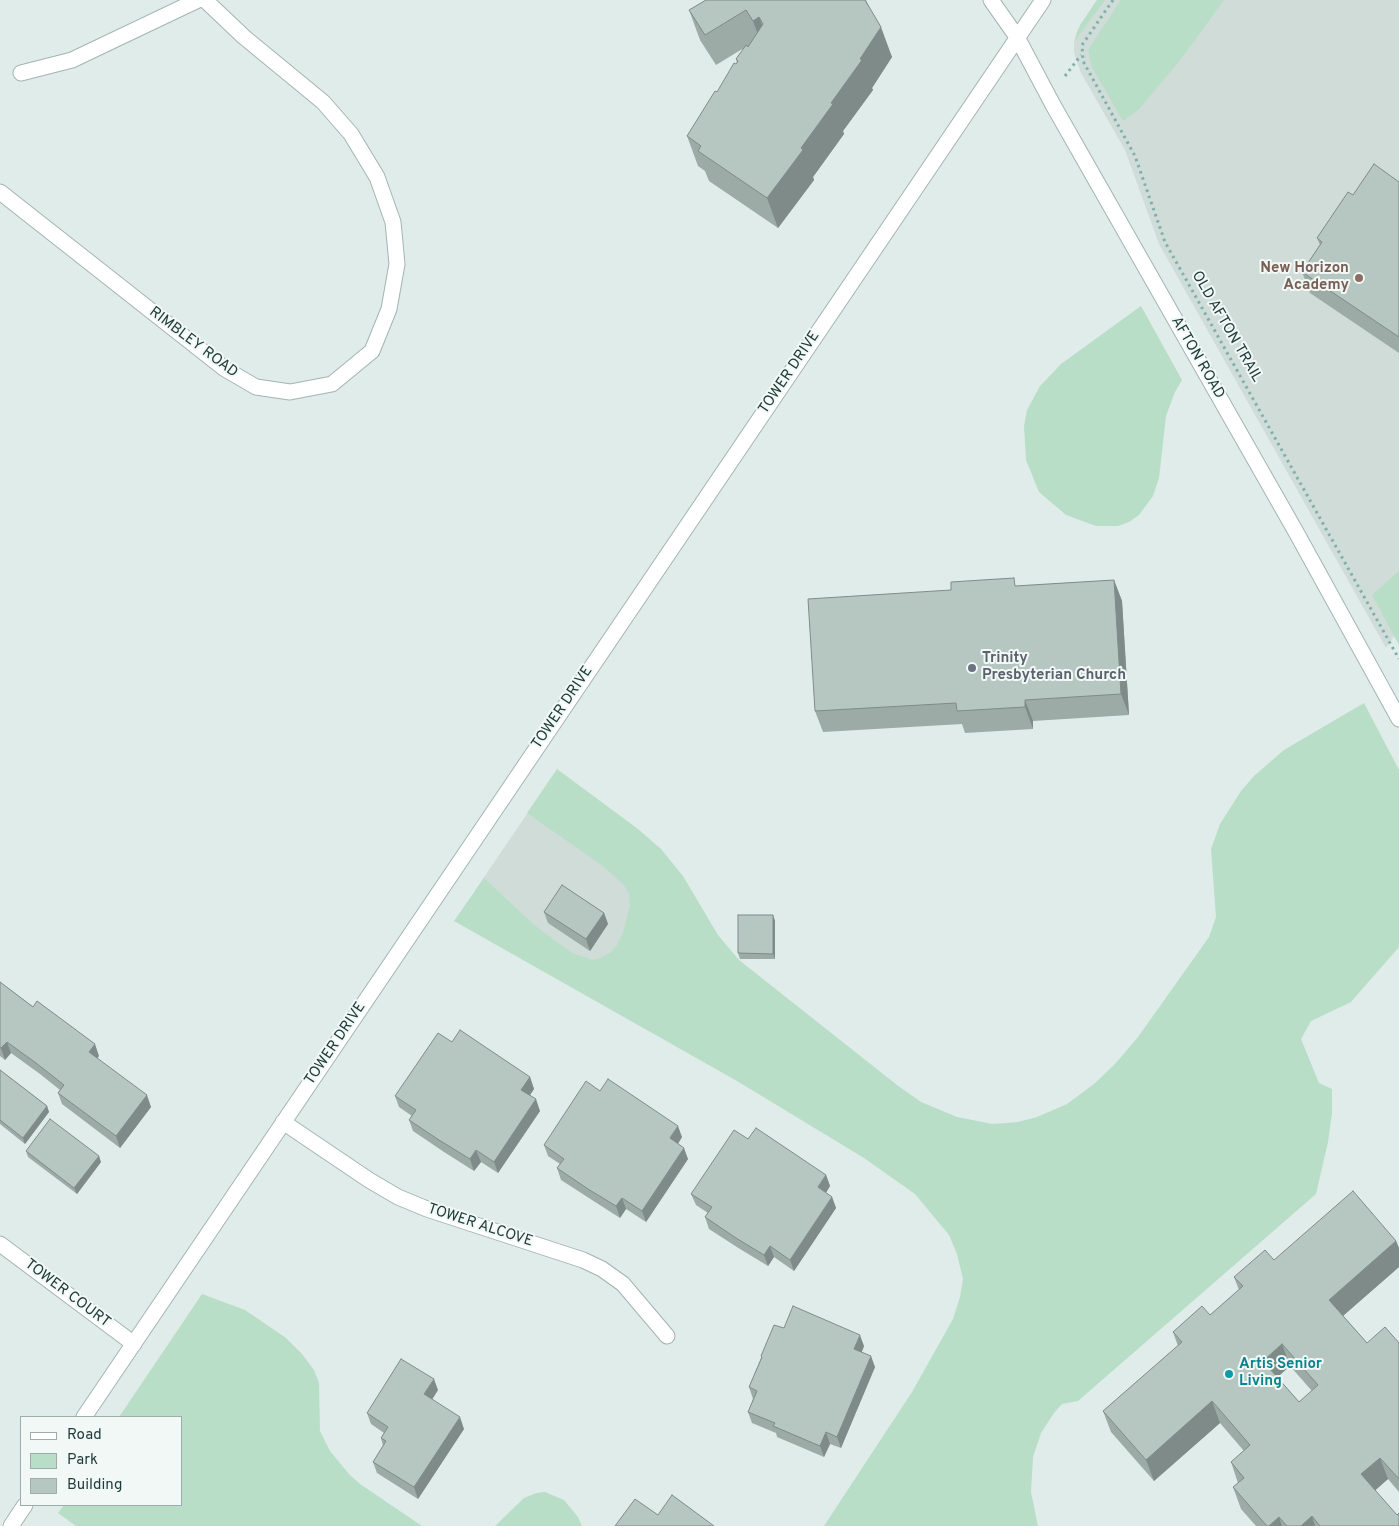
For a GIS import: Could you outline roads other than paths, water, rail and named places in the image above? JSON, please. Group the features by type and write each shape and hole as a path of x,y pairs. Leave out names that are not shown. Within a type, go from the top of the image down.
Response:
{"street":[{"path":"21,73 72,60 198,0"},
{"name":"RIMBLEY ROAD","path":"0,192 224,370 256,387 290,392 332,384 372,351 389,309 397,264 393,222 377,177 351,134 323,102 244,37 205,0"},
{"name":"AFTON ROAD","path":"991,0 1017,37 1399,719"},
{"name":"TOWER DRIVE","path":"85,1416 1043,0"},
{"name":"TOWER ALCOVE","path":"283,1122 369,1180 398,1197 427,1209 597,1266 623,1284 667,1336"},
{"name":"TOWER COURT","path":"0,1244 134,1344"},
{"path":"11,1526 24,1506"}],"place":[{"name":"New Horizon Academy","path":"1359,278"},
{"name":"Trinity Presbyterian Church","path":"972,668"},
{"name":"Artis Senior Living","path":"1229,1374"}]}
